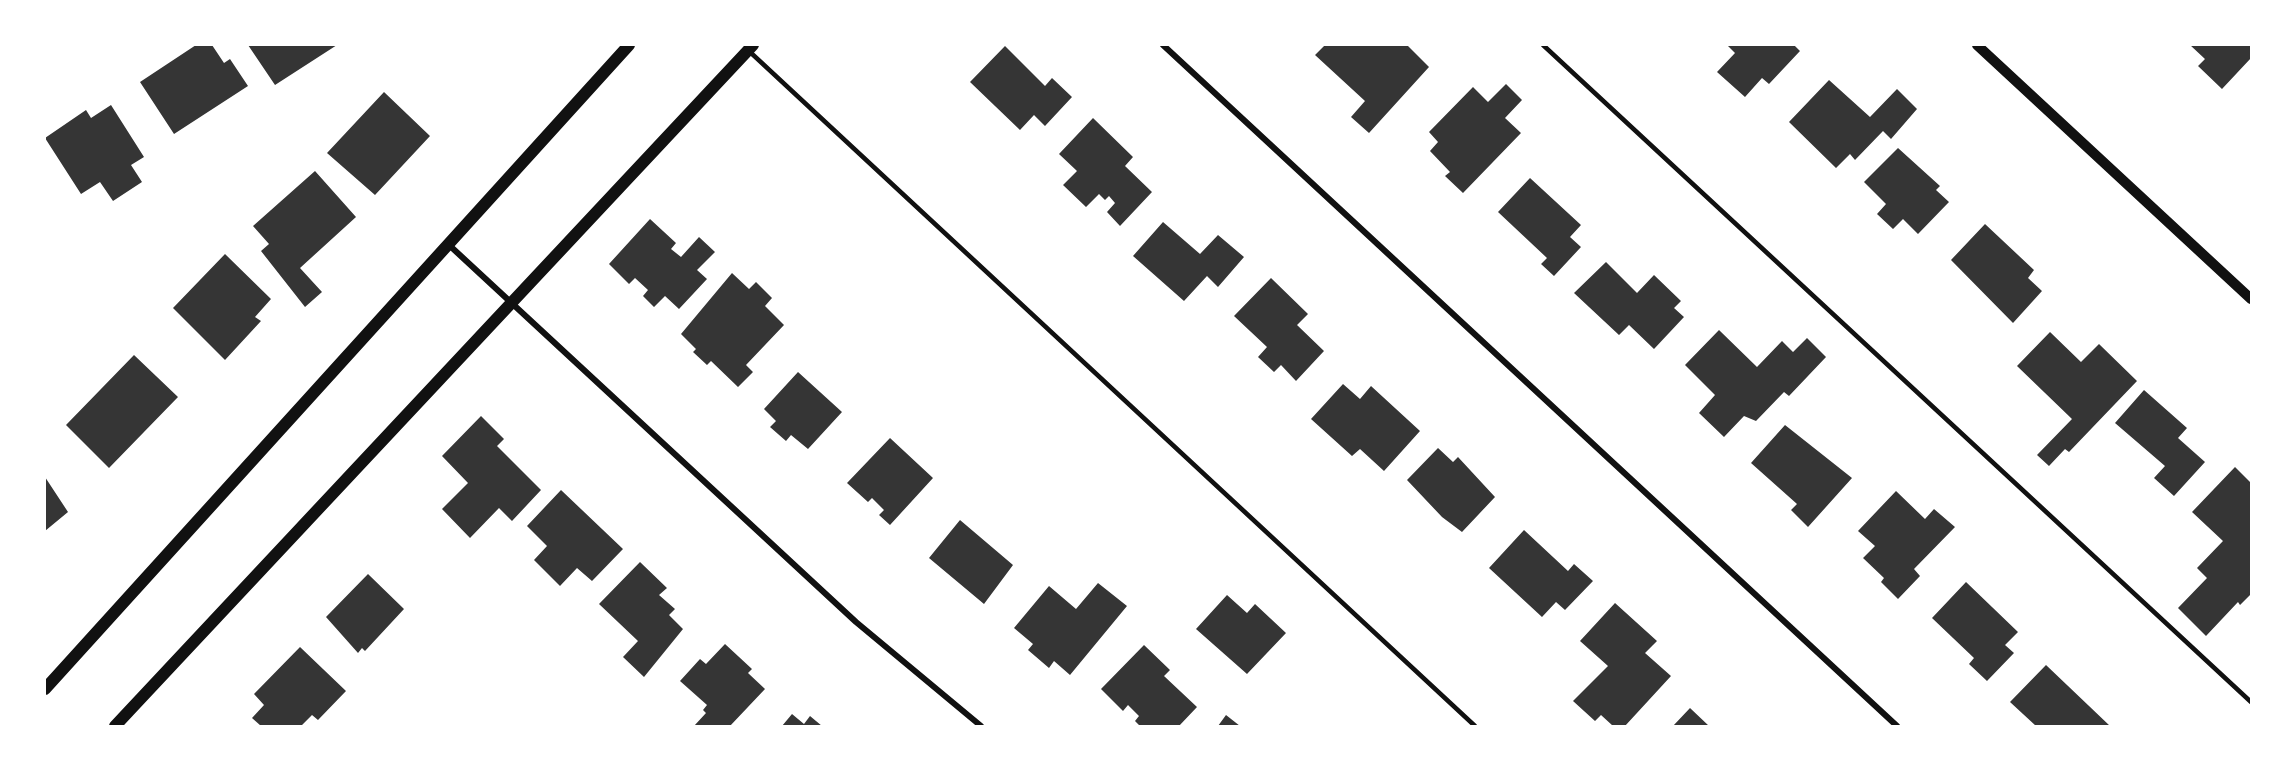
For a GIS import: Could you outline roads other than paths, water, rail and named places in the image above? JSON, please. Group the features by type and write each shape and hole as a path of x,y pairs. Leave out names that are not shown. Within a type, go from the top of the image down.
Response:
{"main road":[{"path":"45,689 629,45"},
{"path":"115,726 512,305 750,47"}],"street":[{"path":"1162,45 1897,726"},
{"path":"1977,45 2251,299"},
{"path":"449,246 856,622 981,726"}],"lane":[{"path":"1543,45 2251,702"},
{"path":"750,47 1475,726"}]}
